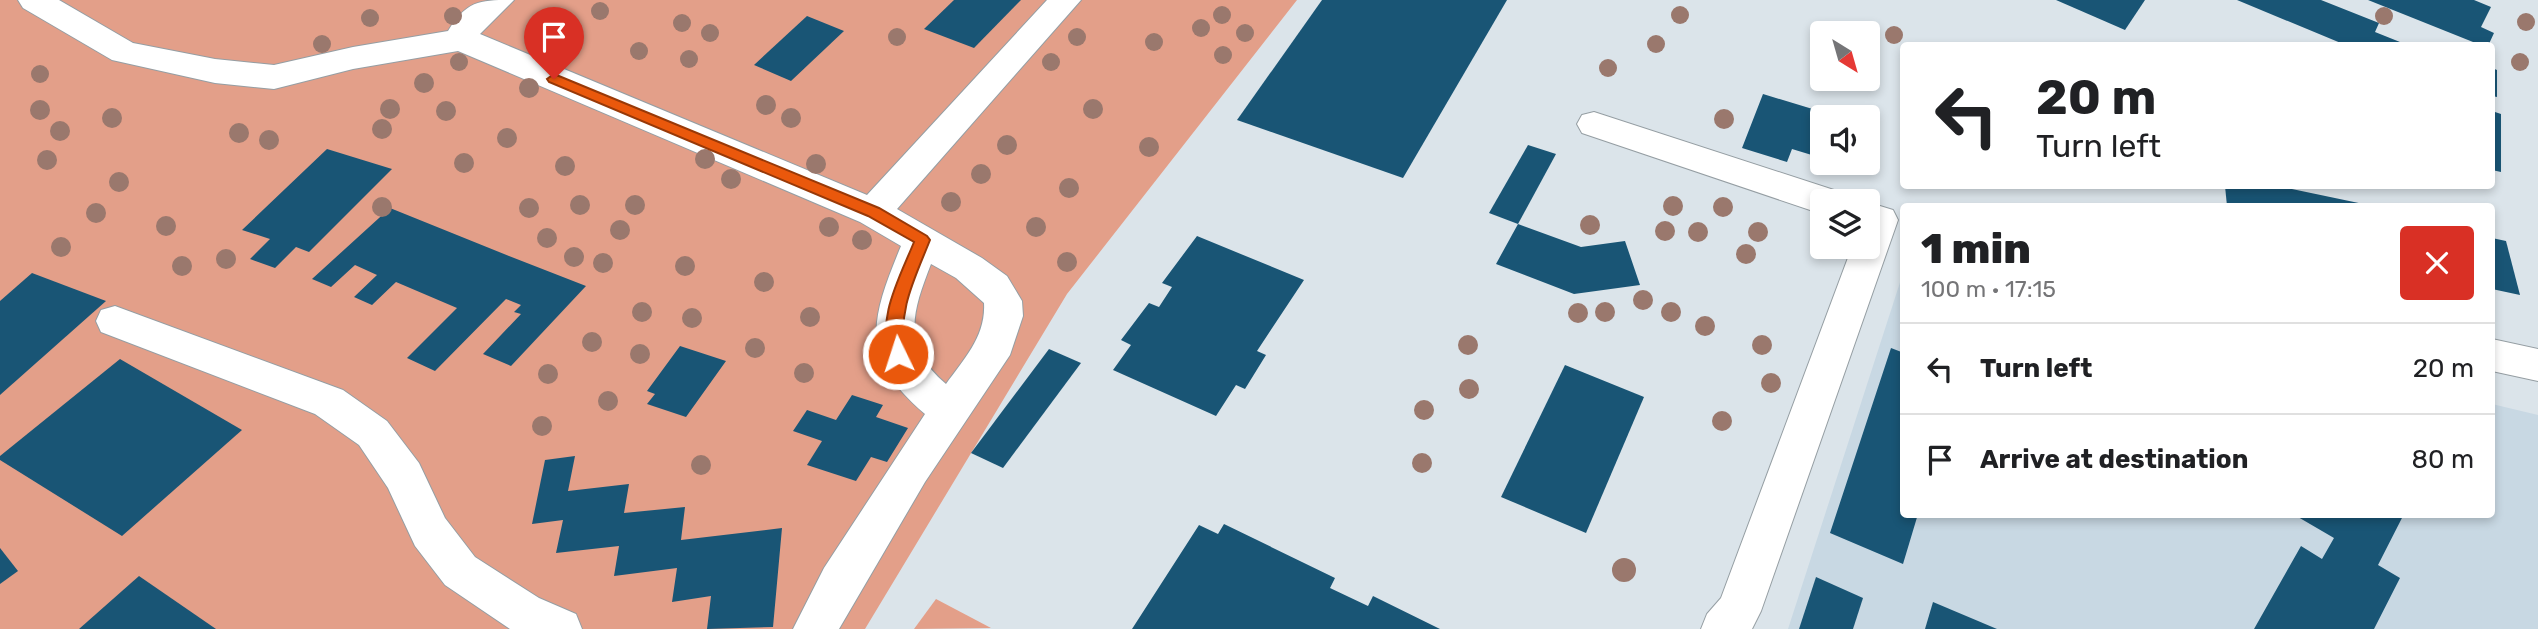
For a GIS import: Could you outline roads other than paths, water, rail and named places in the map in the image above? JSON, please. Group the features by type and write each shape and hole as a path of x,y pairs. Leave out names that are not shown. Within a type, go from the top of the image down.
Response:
{"street":[{"path":"34,0 124,52 215,71 250,75 274,77 353,58 464,39"},
{"path":"498,0 472,20 463,32 464,39 472,45 873,212 969,268 994,286 1003,301 1004,316 996,344 910,468 840,582 815,629"},
{"path":"873,212 1065,0"},
{"path":"1594,124 1810,196"},
{"path":"1723,629 1738,611 1884,220"},
{"path":"922,240 899,300 893,333 898,354 913,378 950,411"},
{"path":"115,321 329,402 373,433 404,476 430,532 460,571 523,613 560,629"},
{"path":"2495,356 2538,365"}]}
